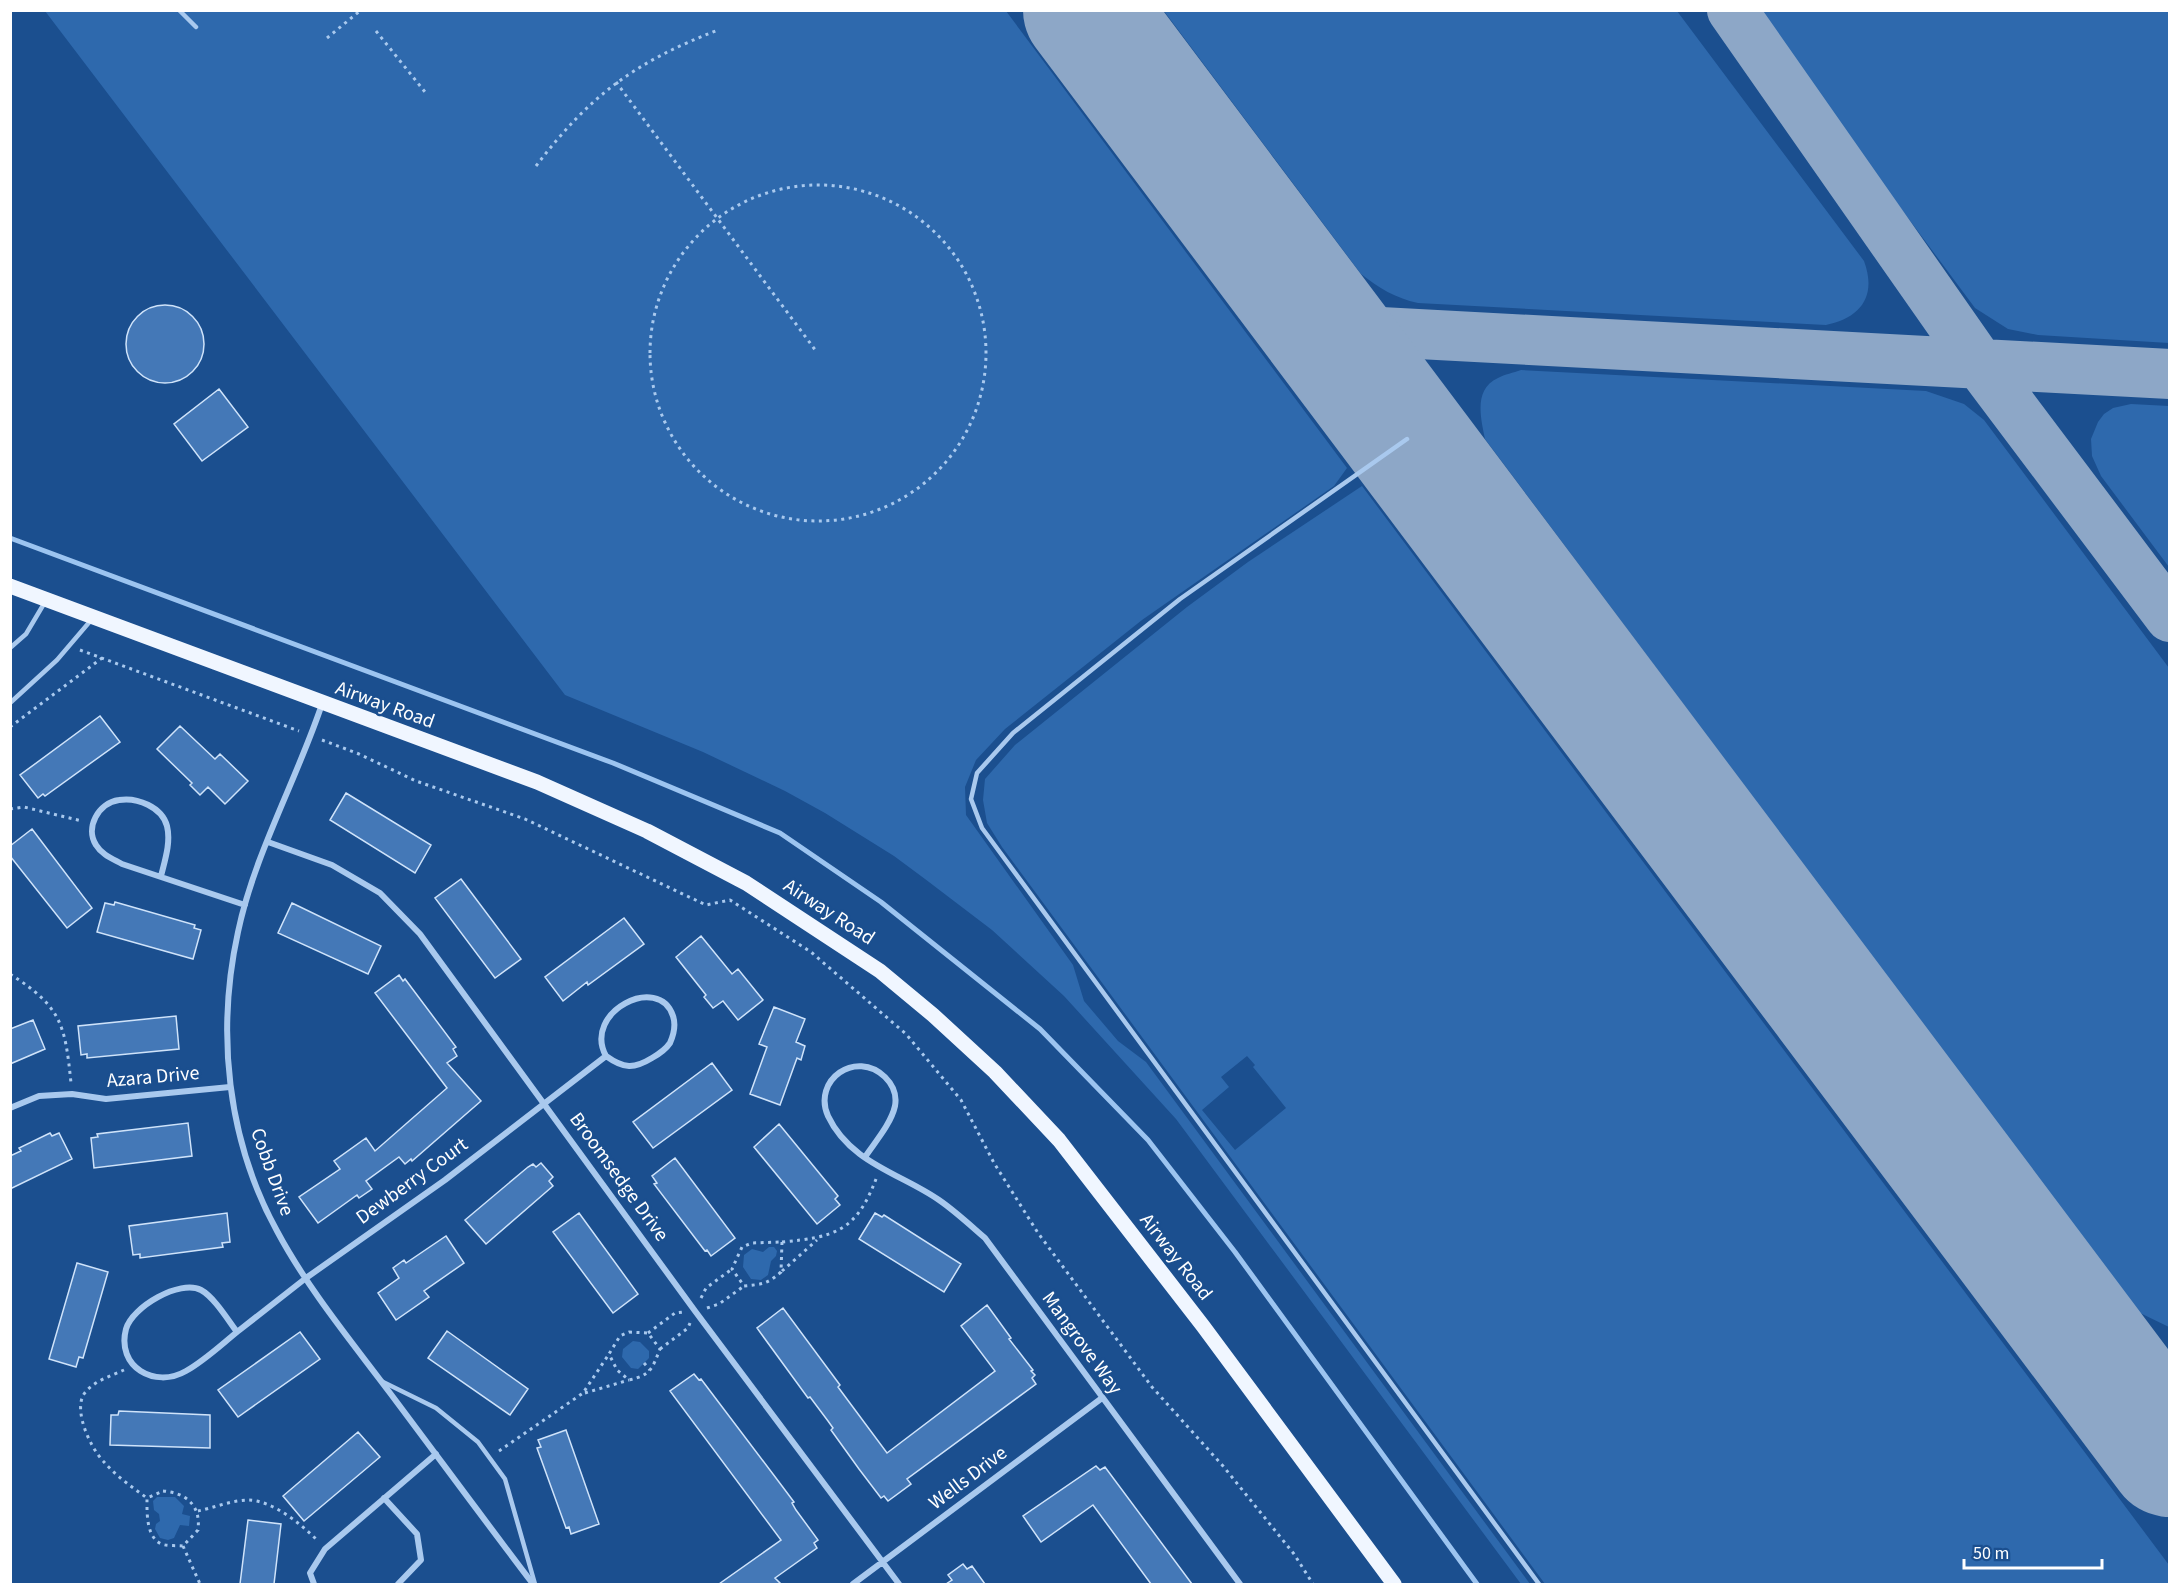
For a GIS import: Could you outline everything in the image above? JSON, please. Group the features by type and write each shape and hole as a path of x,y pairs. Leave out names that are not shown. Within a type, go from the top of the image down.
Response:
{"main road":[{"name":"Airway Road","path":"10,586 322,704 537,782 646,831 746,882 880,971 933,1015 994,1072 1059,1140 1203,1326 1394,1584"}],"street":[{"name":"Cobb Drive","path":"322,704 245,905 231,973 227,1014 230,1087 240,1135 258,1190 275,1229 306,1278 534,1584"},
{"path":"161,876 169,838 167,824 161,813 140,802 117,800 106,805 97,813 92,835 96,845 106,855 122,864 245,905"},
{"name":"Broomsedge Drive","path":"268,842 332,866 380,893 420,934 695,1311 899,1584"},
{"path":"643,997 655,998 672,1012 675,1024 673,1035 669,1045 656,1056 640,1065 628,1066 615,1063 606,1056 601,1048 603,1027 608,1017 618,1008 643,997"},
{"name":"Dewberry Court","path":"132,1366 147,1375 166,1379 186,1371 306,1278 445,1180 606,1056"},
{"name":"Mangrove Way","path":"865,1157 890,1118 895,1106 896,1094 890,1082 879,1072 869,1066 858,1065 848,1067 828,1084 824,1096 825,1109 832,1125 852,1147 879,1169 938,1199 985,1238 1240,1584"},
{"name":"Azara Drive","path":"10,1108 39,1096 72,1094 106,1099 230,1087"},
{"path":"132,1366 125,1344 126,1327 147,1305 171,1290 184,1287 201,1290 237,1332"},
{"name":"Wells Drive","path":"853,1584 1102,1398"},
{"path":"314,1584 310,1573 325,1550 436,1454"},
{"path":"384,1498 417,1534 421,1560 398,1584"}],"lane":[{"path":"179,10 196,27"},
{"path":"1407,439 1179,599 1013,733 977,774 971,799 982,828 1539,1584"},
{"path":"10,648 26,634 47,600"},
{"path":"10,703 57,660 94,618"},
{"path":"381,1381 436,1408 478,1442 490,1457 505,1479 534,1584"}],"path":[{"path":"327,38 361,10"},
{"path":"536,166 584,110 616,82 649,61 718,30"},
{"path":"376,31 425,92"},
{"path":"616,82 816,351"},
{"path":"788,186 847,186 902,206 947,244 975,290 986,341 984,373 982,394 961,443 926,483 881,510 830,521 787,518 777,517 728,496 688,461 659,410 649,352 659,294 688,243 717,219 733,206 788,186"},
{"path":"69,646 359,754 416,781 525,819 706,905 730,900 811,952 906,1034 961,1100 994,1163 1038,1233 1152,1387 1230,1475 1294,1554 1313,1584"},
{"path":"10,727 102,658"},
{"path":"10,809 24,807 93,824"},
{"path":"10,947 10,960"},
{"path":"10,974 53,1008 59,1019 64,1035 72,1094"},
{"path":"583,1393 620,1336 629,1332 648,1333 675,1313 695,1311 719,1304 744,1286 768,1282 819,1239 844,1228 865,1205 879,1169"},
{"path":"490,1457 583,1393 645,1376 660,1349 688,1328 706,1288 732,1269 742,1247 752,1243 819,1239"},
{"path":"781,1272 782,1242"},
{"path":"732,1269 744,1286"},
{"path":"764,1278 768,1282"},
{"path":"648,1333 660,1349"},
{"path":"609,1354 617,1370 629,1380"},
{"path":"644,1363 650,1370"},
{"path":"132,1366 91,1387 83,1396 82,1420 89,1439 103,1462 155,1499"},
{"path":"149,1496 163,1491 175,1492 186,1497 198,1511 198,1530 183,1546"},
{"path":"149,1496 149,1523 152,1534 158,1542 183,1546"},
{"path":"198,1511 247,1500 261,1502 271,1506 300,1526 325,1550"},
{"path":"183,1546 200,1584"}],"shaded area":[{"path":"45,11 1006,11 1347,468 1334,486 1142,620 1005,729 976,760 965,787 966,815 1073,965 1084,1001 1118,1041 1146,1062 1530,1584 1521,1584 1176,1119 1064,996 992,930 894,856 825,813 703,752 565,695"},
{"path":"1164,11 1677,11 1864,261 1868,274 1867,295 1863,304 1849,317 1826,325 1418,303 1402,298 1381,288 1361,274"},
{"path":"1754,11 2169,11 2169,343 2038,335 2008,329 1975,308"},
{"path":"1521,370 1926,391 1964,404 1984,420 2169,668 2169,1327 2138,1312 1485,439 1481,405 1485,389 1498,378"},
{"path":"2131,404 2169,406 2169,567 2101,476 2092,456 2091,439 2104,414 2113,408"},
{"path":"1362,486 2169,1565 2169,1584 1545,1584 1002,847 987,823 983,800 985,779 1015,745 1187,607 1248,562","holes":["1247,1056 1255,1065 1253,1067 1286,1108 1235,1150 1202,1110 1229,1087 1221,1077"]},
{"path":"769,1247 774,1247 777,1251 771,1261 768,1275 761,1280 751,1279 743,1267 744,1255 752,1249 763,1252"},
{"path":"633,1341 640,1342 649,1351 649,1358 638,1369 631,1368 622,1357 623,1349"},
{"path":"157,1497 175,1497 184,1506 182,1514 190,1516 189,1526 180,1525 174,1538 168,1540 160,1538 155,1529 156,1524 160,1521 159,1514 154,1510 153,1501"}],"building":[{"path":"165,305 180,308 192,317 201,329 204,344 201,359 192,371 180,380 165,383 150,380 138,371 129,359 126,344 129,329 138,317 150,308"},
{"path":"219,389 248,427 202,461 174,424"},
{"path":"100,716 120,742 45,796 43,794 38,798 20,775"},
{"path":"180,726 215,759 220,754 248,781 225,804 208,787 200,795 190,785 192,783 157,749"},
{"path":"346,793 431,845 415,873 330,820"},
{"path":"32,829 92,908 67,928 10,856 10,846"},
{"path":"461,879 521,959 495,978 435,898"},
{"path":"115,902 195,925 194,928 201,930 193,959 97,932 105,903 114,905"},
{"path":"292,903 381,946 368,974 278,933"},
{"path":"624,918 644,944 563,1001 545,977"},
{"path":"701,936 732,974 738,969 763,1000 738,1020 723,1001 713,1008 704,997 706,995 676,957"},
{"path":"399,975 403,981 405,979 456,1047 453,1049 457,1056 447,1063 481,1101 412,1161 411,1159 405,1164 399,1157 366,1181 372,1189 359,1198 357,1195 318,1223 299,1197 340,1169 334,1161 366,1138 375,1151 447,1088 375,993"},
{"path":"774,1007 805,1019 796,1042 805,1046 801,1060 797,1058 780,1105 750,1094 767,1047 759,1044"},
{"path":"176,1016 179,1049 87,1058 87,1054 81,1055 78,1026"},
{"path":"33,1020 45,1049 10,1064 10,1029"},
{"path":"712,1063 732,1090 653,1148 633,1122"},
{"path":"188,1123 192,1156 94,1168 91,1138 98,1137 97,1134"},
{"path":"779,1124 838,1196 835,1199 840,1205 817,1224 754,1147"},
{"path":"50,1133 52,1136 59,1133 72,1159 10,1189 10,1156 21,1151 19,1148"},
{"path":"675,1158 735,1238 711,1256 654,1184 657,1183 652,1176"},
{"path":"541,1163 553,1177 549,1181 553,1186 486,1244 465,1220 528,1167 533,1164 536,1167"},
{"path":"227,1213 230,1242 222,1243 223,1247 140,1258 140,1254 133,1255 129,1226"},
{"path":"579,1213 638,1294 613,1313 553,1232"},
{"path":"875,1213 882,1217 884,1215 961,1264 944,1292 859,1239"},
{"path":"446,1236 464,1263 424,1291 429,1297 396,1320 378,1293 399,1278 393,1268 404,1260 406,1263"},
{"path":"77,1263 108,1272 83,1358 79,1357 76,1367 49,1359"},
{"path":"987,1305 1033,1370 1031,1371 1035,1375 1032,1378 1036,1384 907,1479 911,1484 888,1501 884,1496 881,1498 859,1469 831,1430 833,1428 828,1421 810,1397 808,1398 757,1328 783,1308 887,1453 995,1371 961,1326"},
{"path":"447,1331 528,1389 510,1415 428,1358"},
{"path":"300,1332 320,1359 238,1417 218,1390"},
{"path":"694,1374 699,1380 701,1379 794,1502 792,1503 796,1510 818,1540 814,1543 817,1548 775,1578 781,1584 719,1584 781,1540 670,1391"},
{"path":"119,1411 210,1415 210,1448 110,1445 111,1415 118,1415"},
{"path":"566,1430 599,1524 571,1534 569,1527 566,1528 537,1448 541,1447 538,1440"},
{"path":"358,1432 380,1457 304,1521 283,1496"},
{"path":"1096,1466 1100,1470 1105,1467 1192,1584 1151,1584 1093,1505 1041,1542 1023,1516"},
{"path":"248,1520 281,1524 274,1584 240,1584"},
{"path":"963,1564 967,1569 972,1566 985,1584 946,1584 952,1580 948,1575"}],"waterway":[{"path":"10,538 613,763 780,833 881,902 1040,1029 1148,1140 1235,1252 1477,1584"}],"taxiway":[{"path":"1732,10 1979,363 2170,617"},
{"path":"1325,329 2170,374"},
{"path":"2132,1405 2170,1377"}],"runway":[{"path":"1085,10 2170,1455"}]}
